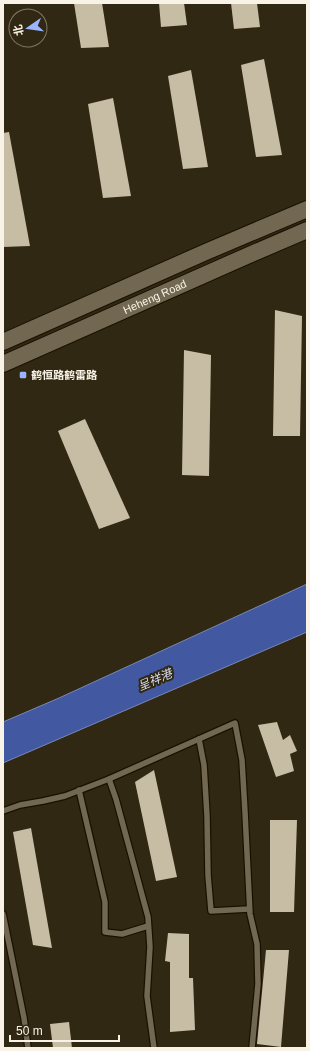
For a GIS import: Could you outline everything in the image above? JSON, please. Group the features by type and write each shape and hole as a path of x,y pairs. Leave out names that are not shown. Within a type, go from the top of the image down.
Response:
{"street":[{"name":"Heheng Road","path":"3,342 208,251 307,209"},
{"name":"Heheng Road","path":"3,364 307,230"}],"lane":[{"path":"3,811 20,805 65,796 110,779 235,723 242,760 246,819 249,909 257,944 258,984 252,1048"},
{"path":"199,739 205,772 208,875 211,911 249,909"},
{"path":"110,779 148,917 150,947 147,996 154,1048"},
{"path":"79,790 105,902 105,932 122,934 148,926"},
{"path":"3,914 24,1018 28,1048"}],"water":[{"name":"呈祥港","path":"307,584 307,632 3,763 3,722 59,698"}],"building":[{"path":"74,3 102,3 109,47 81,48"},
{"path":"159,3 184,3 187,25 161,27"},
{"path":"231,3 257,3 260,27 234,29"},
{"path":"264,59 282,155 256,157 241,65"},
{"path":"191,70 208,167 183,169 168,76"},
{"path":"113,98 131,196 103,198 88,104"},
{"path":"9,132 30,246 3,247 3,133"},
{"path":"275,310 302,316 300,436 273,436"},
{"path":"184,350 211,355 209,476 182,475"},
{"path":"85,419 130,518 99,529 58,431"},
{"path":"277,722 283,740 290,735 297,751 290,754 294,771 276,777 258,725"},
{"path":"154,770 177,877 156,881 135,782"},
{"path":"270,820 297,820 294,912 270,912"},
{"path":"31,828 52,948 33,945 13,832"},
{"path":"168,933 189,934 189,978 193,978 195,1030 170,1032 170,962 165,961"},
{"path":"266,950 289,950 281,1047 257,1044"},
{"path":"69,1022 72,1048 53,1048 50,1024"}],"place":[{"name":"鹤恒路鹤雷路","path":"23,375"}]}
